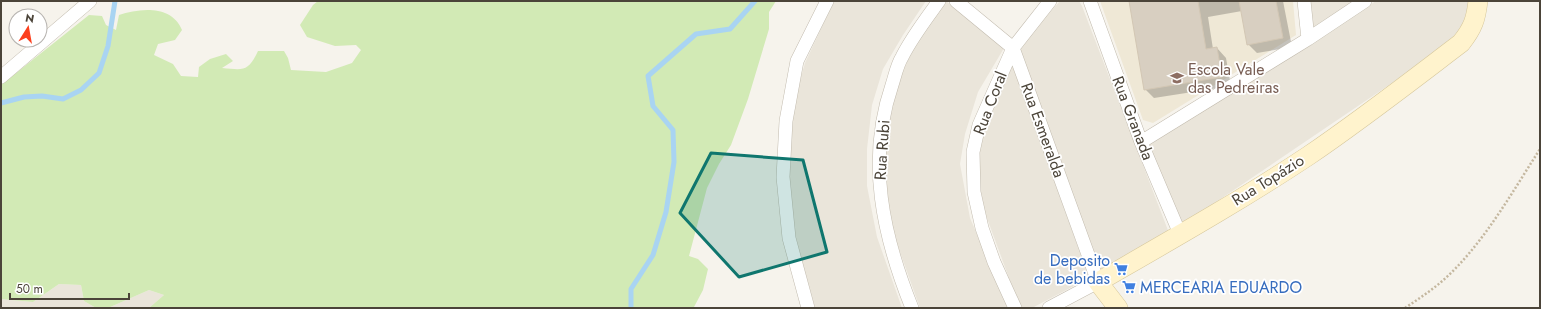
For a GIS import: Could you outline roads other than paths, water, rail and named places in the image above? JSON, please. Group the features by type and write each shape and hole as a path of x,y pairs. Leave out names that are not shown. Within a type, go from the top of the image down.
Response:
{"street":[{"path":"1,77 90,1"},
{"path":"808,308 789,238 783,178 786,121 797,61 827,1"},
{"name":"Rua Rubi","path":"912,308 898,274 886,231 880,194 880,154 885,106 901,58 939,1"},
{"path":"956,1 1013,48"},
{"name":"Rua Coral","path":"1014,308 994,262 982,228 974,192 973,152 979,125 1013,48 1050,1"},
{"name":"Rua Granada","path":"1090,1 1141,142 1180,234"},
{"path":"1304,1 1308,39"},
{"path":"1141,142 1308,39 1365,1"},
{"name":"Rua Topázio","path":"1049,308 1098,282 1180,234 1308,156 1371,112 1461,43 1472,30 1477,14 1478,1"},
{"name":"Rua Esmeralda","path":"1013,48 1098,282"},
{"path":"1098,282 1118,308"}],"waterway":[{"path":"1,103 24,97 42,96 63,99 81,90 99,73 108,46 115,1"},
{"path":"631,308 631,289 653,255 666,212 674,162 673,130 653,106 648,76 696,34 730,29 755,1"}],"place":[{"name":"Escola Vale das Pedreiras","path":"1177,78"},
{"name":"Deposito de bebidas","path":"1121,269"},
{"name":"MERCEARIA EDUARDO","path":"1129,287"}]}
